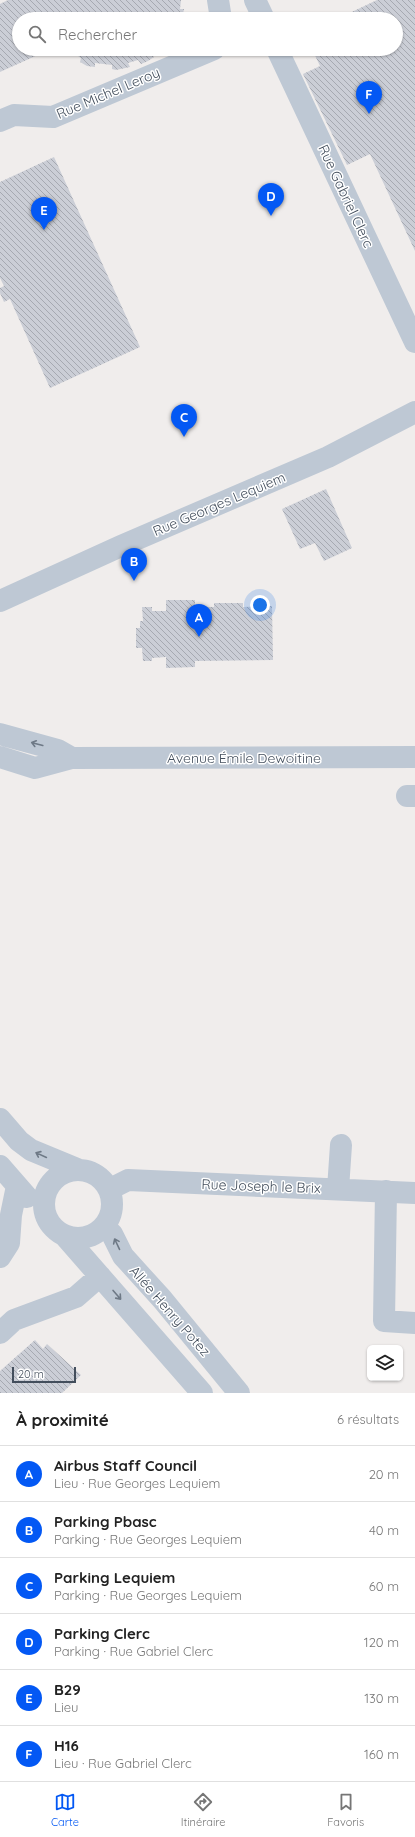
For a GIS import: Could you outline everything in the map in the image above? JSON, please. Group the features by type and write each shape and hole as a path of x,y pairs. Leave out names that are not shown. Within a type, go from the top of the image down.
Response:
{"street":[{"path":"218,0 220,12"},
{"path":"255,0 261,12"},
{"name":"Rue Michel Leroy","path":"0,121 14,115 54,117 198,56"},
{"name":"Rue Gabriel Clerc","path":"280,56 415,342"},
{"name":"Rue Georges Lequiem","path":"0,601 121,546 328,457 415,412"},
{"name":"Avenue Émile Dewoitine","path":"0,734 58,750 72,758"},
{"name":"Avenue Émile Dewoitine","path":"0,757 35,768 72,758 415,757"},
{"path":"0,1119 19,1141 30,1150 77,1169 90,1171 102,1178 110,1189 113,1199 112,1210 104,1227 95,1234 85,1238 74,1238 64,1235"},
{"path":"338,1189 341,1145"},
{"path":"0,1166 47,1218 55,1229 64,1235 202,1393"},
{"path":"47,1218 44,1204 46,1191 53,1180 64,1172 77,1169"},
{"name":"Rue Joseph le Brix","path":"110,1189 128,1180 415,1193"},
{"path":"0,1257 9,1243 11,1215 18,1186"},
{"path":"386,1191 384,1321 415,1323"},
{"name":"Allée Henry Potez","path":"104,1227 112,1234 123,1256 162,1299 239,1393"},
{"path":"0,1333 14,1320 76,1297 100,1276"}],"building":[{"path":"8,0 181,0 180,9 184,9 183,12 12,12 12,56 35,56 0,72 0,4"},
{"path":"377,0 415,0 415,251 370,154 347,165 303,74 320,66 315,56 403,56 403,12 352,12"},
{"path":"78,56 154,57 141,64 138,60 128,63 130,67 116,70 112,69 112,65 95,63 95,67 87,66 80,62 81,58"},
{"path":"54,157 140,347 50,388 10,299 4,302 0,293 0,288 4,286 0,278 0,182"},
{"path":"326,489 352,548 324,561 315,543 300,549 282,509"},
{"path":"166,600 195,600 195,607 214,607 214,603 243,603 243,607 272,606 273,660 195,661 195,667 166,668 166,657 152,658 152,661 143,661 142,648 136,648 136,628 140,628 140,621 143,621 142,607 152,607 152,611 166,611"},
{"path":"35,1340 43,1349 47,1344 81,1375 62,1393 0,1393 0,1371"}],"place":[{"name":"H16","path":"369,114"},
{"name":"Parking Clerc","path":"271,216"},
{"name":"B29","path":"44,230"},
{"name":"Parking Lequiem","path":"184,437"},
{"name":"Parking Pbasc","path":"134,581"},
{"name":"Airbus Staff Council","path":"199,637"}]}
